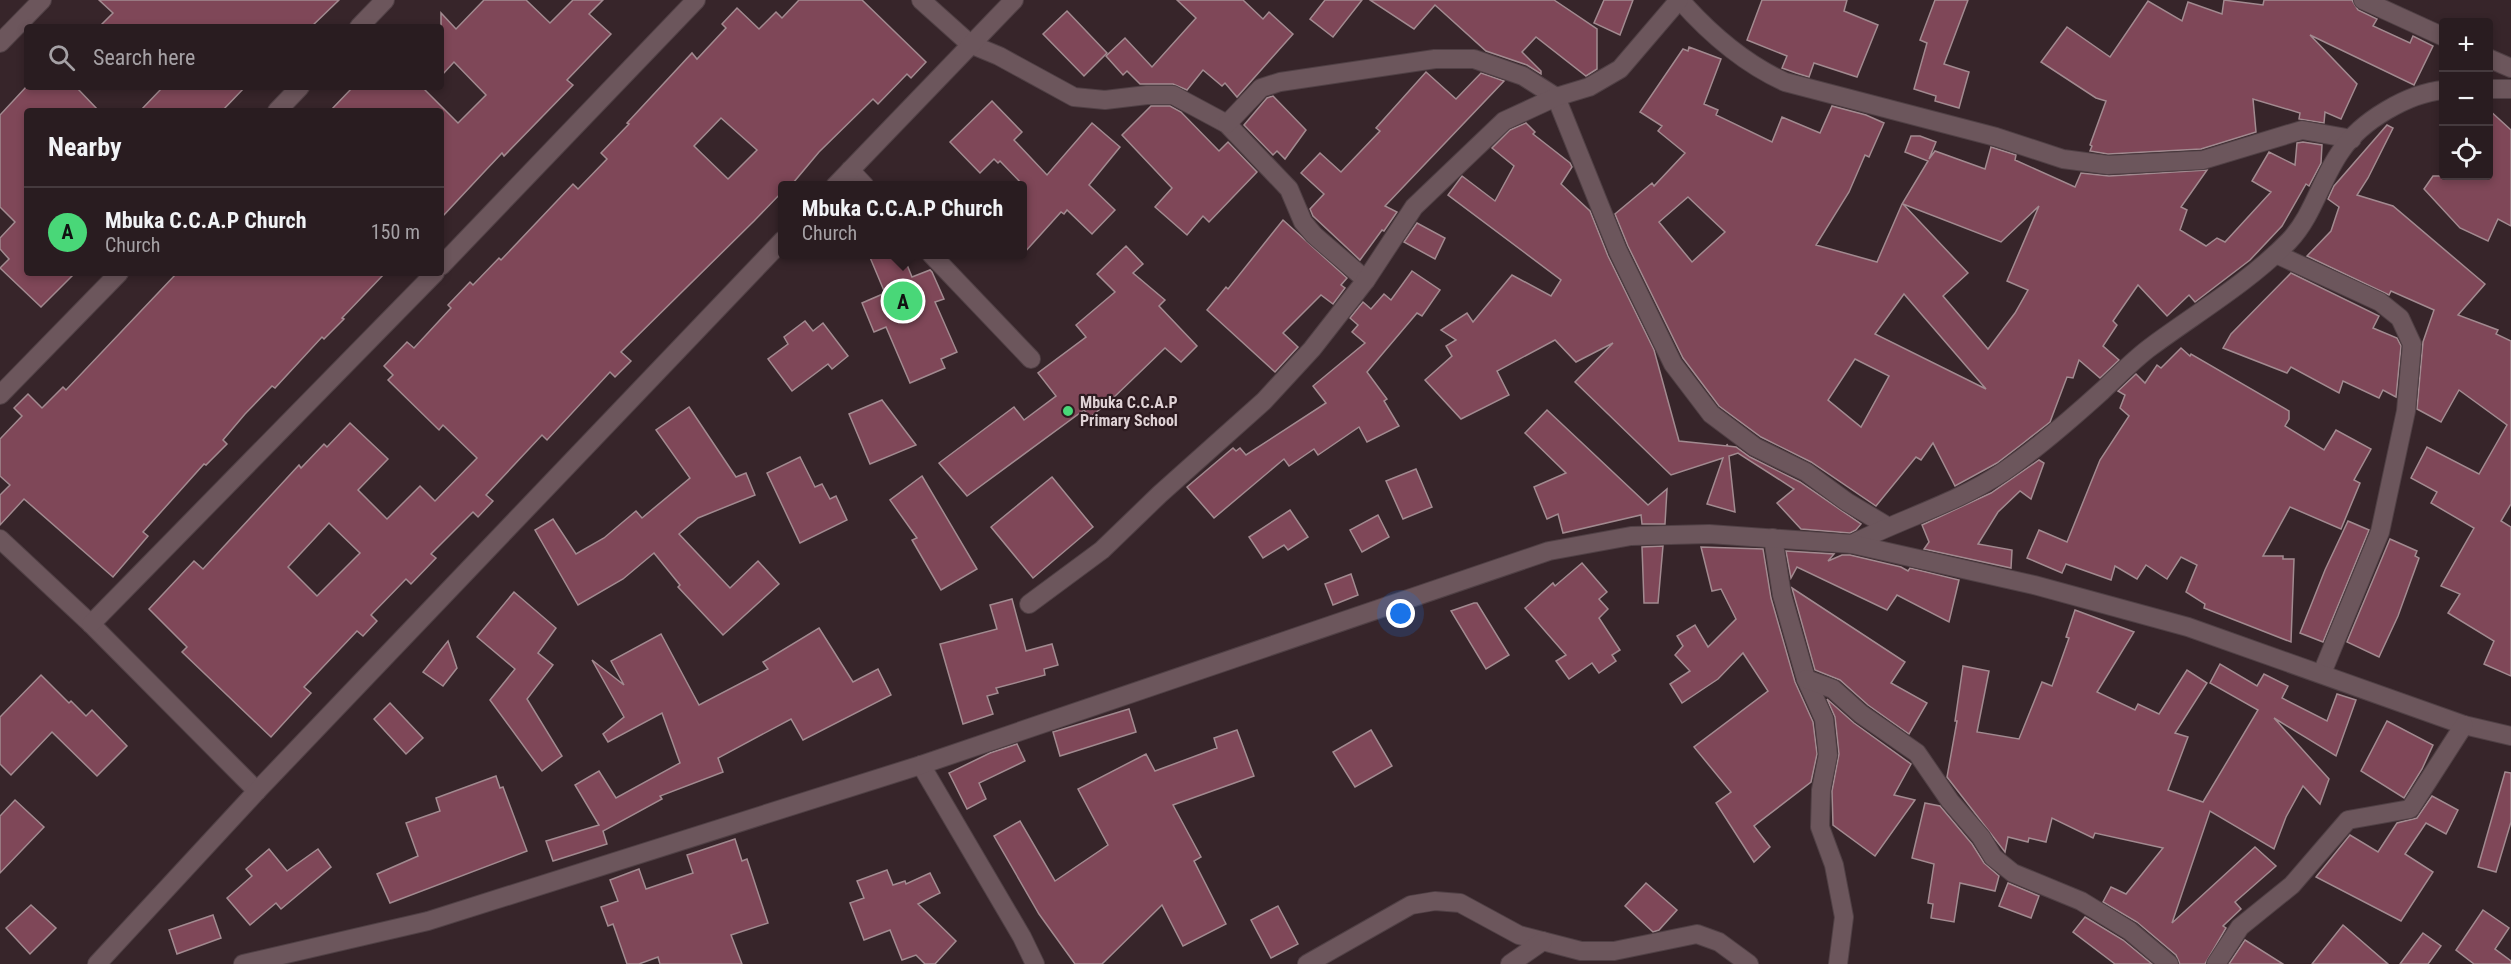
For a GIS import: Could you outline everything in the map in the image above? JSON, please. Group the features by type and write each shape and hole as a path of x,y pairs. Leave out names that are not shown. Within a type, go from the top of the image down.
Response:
{"street":[{"path":"0,43 42,0"},
{"path":"362,24 385,0"},
{"path":"444,263 696,0"},
{"path":"921,0 970,44 999,56 1074,97 1105,100 1146,95 1173,95 1227,124 1288,189 1303,222 1314,235 1366,280"},
{"path":"840,181 1014,0"},
{"path":"1029,604 1102,550 1160,494 1264,401 1312,349 1366,280 1414,207 1504,121 1556,97 1589,87 1620,69 1679,0 1732,51 1785,82 1996,137 2063,159 2108,165 2203,160 2302,130 2352,139"},
{"path":"2363,0 2439,35"},
{"path":"1227,124 1261,88 1270,85 1435,59 1474,59 1523,76 1556,97 1618,250 1668,354 1711,414 1755,447 1806,472 1847,502 1887,526"},
{"path":"2493,60 2511,68"},
{"path":"2493,89 2511,89"},
{"path":"280,108 297,90"},
{"path":"1852,544 2002,473 2072,418 2150,348 2253,274 2276,254 2298,232 2341,150 2352,139 2384,112 2409,97 2439,91"},
{"path":"850,170 860,181"},
{"path":"97,964 257,791 778,245"},
{"path":"2276,254 2380,302 2400,318 2412,344 2406,411 2379,532 2322,673"},
{"path":"935,259 1031,359"},
{"path":"0,394 116,276"},
{"path":"91,624 432,276"},
{"path":"243,964 428,921 921,765 1548,551 1631,536 1709,534 1852,544 2067,594 2188,627 2464,724 2511,736"},
{"path":"1773,537 1782,595 1806,679 1824,719 1828,755 1821,790 1820,827 1834,865 1844,917 1838,964"},
{"path":"0,539 91,624 257,791"},
{"path":"1806,679 1833,689 1861,714 1917,753 1950,801 1981,837 1993,857 2013,873 2081,902 2130,931 2169,964"},
{"path":"2216,964 2240,927 2292,885 2348,820 2410,809 2464,724"},
{"path":"921,765 1035,964"},
{"path":"1307,964 1411,905 1435,901 1460,903 1519,935 1581,951 1614,951 1697,934 1719,942 1749,964"},
{"path":"1510,964 1543,941"}],"building":[{"path":"99,0 339,0 314,24 102,24 113,13"},
{"path":"484,0 526,0 550,23 573,0 603,0 589,14 611,34 567,80 573,85 504,156 502,153 444,215 444,109 458,123 486,95 454,62 444,73 444,24 441,24 441,13 456,29"},
{"path":"799,0 862,0 926,62 911,78 907,74 878,104 873,99 819,152 795,181 778,181 778,196 621,352 631,361 615,377 610,372 547,440 542,435 486,495 493,501 478,517 473,512 431,554 436,558 411,584 406,579 371,615 377,621 363,636 357,631 304,687 311,693 271,737 182,652 187,647 149,609 194,561 203,569 299,465 301,468 324,444 327,447 350,423 388,459 358,490 387,519 420,486 435,501 477,458 443,425 439,430 388,380 393,375 384,366 407,342 414,348 451,308 448,305 470,282 473,285 499,258 501,260 573,184 578,189 607,159 601,153 629,124 627,123 692,53 697,59 726,28 722,24 737,8 759,29 776,12 782,18","holes":["721,118 757,150 728,179 694,146","329,523 360,553 317,596 288,567"]},
{"path":"1177,0 1243,0 1263,19 1269,12 1293,34 1237,97 1225,83 1222,86 1203,70 1187,90 1173,84 1140,84 1127,71 1123,75 1106,56 1125,38 1152,67 1196,18"},
{"path":"1325,0 1362,0 1333,37 1310,19"},
{"path":"1370,0 1554,0 1597,29 1597,69 1586,76 1536,37 1522,52 1541,71 1541,74 1527,65 1486,51 1435,5 1414,29"},
{"path":"1604,0 1633,0 1620,35 1594,23"},
{"path":"1762,0 1847,0 1844,11 1878,25 1857,77 1814,63 1809,77 1796,73 1782,68 1787,56 1747,40"},
{"path":"1935,0 1968,0 1944,64 1969,72 1959,108 1935,101 1936,96 1914,89 1927,43 1920,40"},
{"path":"2224,0 2263,5 2264,0 2352,0 2358,10 2377,19 2373,26 2410,43 2413,36 2433,46 2414,85 2310,35 2357,84 2341,119 2325,112 2324,123 2299,119 2300,113 2253,99 2256,132 2201,149 2108,154 2090,151 2092,146 2090,145 2106,101 2096,98 2041,62 2067,27 2110,57 2148,1 2182,21 2188,2 2222,14"},
{"path":"1067,11 1107,53 1084,76 1043,34"},
{"path":"1689,47 1721,59 1704,104 1718,110 1716,115 1772,142 1782,117 1820,133 1832,106 1866,115 1884,123 1869,157 1865,155 1849,192 1816,245 1877,262 1902,204 1928,161 1905,152 1911,136 1920,136 1936,142 1929,159 1935,151 1985,169 1991,147 2016,155 2015,160 2075,187 2081,173 2109,176 2207,170 2181,207 2187,210 2180,230 2206,246 2217,238 2225,242 2271,192 2252,181 2269,152 2295,165 2297,143 2322,145 2321,163 2309,186 2306,184 2282,226 2250,260 2195,302 2189,295 2167,316 2138,285 2113,321 2117,325 2103,346 2119,360 2100,378 2079,360 2073,378 2067,377 2050,422 2022,444 1997,463 1955,486 1933,443 1921,460 1916,457 1876,506 1811,462 1761,437 1719,406 1683,358 1628,246 1615,214 1652,183 1654,186 1685,153 1658,131 1662,126 1640,112 1683,49 1688,51","holes":["1688,197 1725,232 1692,262 1659,222","1903,204 2001,242 2039,206 2007,281 2028,290 2015,313 1988,349 1943,296 1968,273","1904,294 1986,389 1875,334","1855,359 1889,376 1861,427 1828,400"]},
{"path":"1426,72 1456,99 1481,73 1504,81 1385,206 1397,212 1360,260 1313,216 1310,209 1324,194 1301,173 1320,153 1341,172 1380,131 1376,128"},
{"path":"24,89 79,90 96,108 24,108 24,276 72,276 41,307 0,268 9,259 0,249 0,238 15,222 0,207 0,115"},
{"path":"160,90 242,90 225,108 143,108"},
{"path":"350,90 425,90 443,108 333,108"},
{"path":"1273,96 1306,130 1285,159 1277,151 1273,155 1244,125 1267,98"},
{"path":"992,101 1022,132 1014,140 1047,175 1092,123 1120,147 1089,185 1115,210 1092,234 1067,210 1064,214 1061,212 1027,250 1027,181 1019,181 1000,161 998,163 994,159 980,173 950,142"},
{"path":"1151,106 1170,106 1181,112 1219,151 1228,142 1257,172 1209,222 1203,216 1187,235 1155,207 1172,188 1122,135"},
{"path":"2493,114 2511,130 2511,226 2498,219 2488,241 2460,228 2424,189 2433,176 2439,176 2439,180 2493,180"},
{"path":"1526,123 1535,132 1533,134 1572,167 1561,184 1590,211 1608,256 1654,350 1679,441 1727,446 1727,444 1736,447 1750,457 1800,482 1861,524 1856,530 1850,533 1801,529 1777,503 1794,489 1738,453 1729,456 1735,512 1707,504 1723,458 1671,475 1575,382 1613,343 1576,362 1555,340 1497,371 1509,395 1461,419 1425,380 1452,356 1446,346 1456,340 1441,330 1467,313 1473,322 1512,275 1551,296 1561,280 1448,195 1462,176 1495,201 1514,166 1492,148 1510,130"},
{"path":"2387,125 2393,128 2357,195 2393,206 2485,284 2458,315 2498,330 2496,334 2511,341 2511,504 2501,521 2511,527 2511,676 2484,664 2494,641 2448,613 2460,594 2441,586 2474,528 2431,503 2437,492 2411,478 2427,447 2479,474 2507,425 2459,390 2441,422 2417,409 2423,342 2434,310 2391,291 2389,295 2307,256 2331,231 2339,207 2328,199 2334,186"},
{"path":"1283,220 1347,278 1341,285 1345,288 1333,304 1321,295 1283,333 1298,347 1275,372 1207,310 1226,287 1228,289"},
{"path":"1417,223 1445,238 1435,259 1404,242"},
{"path":"1126,246 1143,264 1133,273 1165,300 1159,306 1197,346 1181,362 1165,348 1108,403 1090,417 1084,410 967,496 939,463 1014,407 1024,420 1056,396 1038,373 1086,337 1076,325 1115,292 1097,274"},
{"path":"871,259 905,259 912,277 930,270 932,272 944,299 935,302 957,352 941,359 945,368 910,383 886,327 874,332 862,303 885,293"},
{"path":"1412,271 1440,290 1422,316 1417,313 1367,372 1387,399 1384,401 1399,426 1367,442 1359,427 1318,455 1314,449 1289,466 1284,459 1214,518 1187,487 1233,448 1236,451 1240,448 1246,455 1326,403 1313,386 1365,343 1352,332 1358,325 1350,318 1363,302 1371,309 1384,294 1391,300"},
{"path":"2291,273 2379,316 2373,328 2397,338 2401,346 2396,397 2383,390 2379,398 2343,381 2339,393 2291,367 2287,373 2223,348 2231,334"},
{"path":"174,276 382,276 342,318 344,319 324,339 322,337 275,388 272,386 245,414 223,440 227,444 206,465 204,464 143,532 148,536 113,577 24,499 0,525 0,495 10,485 0,476 0,439 22,416 14,408 28,394 42,408 63,387 66,390"},
{"path":"805,321 813,331 823,323 848,356 832,369 828,364 792,391 768,359 788,344 784,337"},
{"path":"2181,348 2190,356 2191,354 2289,411 2289,419 2285,426 2324,450 2336,430 2371,449 2354,480 2360,483 2341,529 2290,507 2263,556 2283,556 2283,559 2294,559 2291,642 2204,608 2205,604 2186,592 2197,565 2181,557 2167,579 2146,565 2137,579 2115,566 2111,580 2066,564 2062,573 2027,558 2039,530 2067,542 2100,460 2129,416 2120,408 2125,395 2118,391 2136,374 2145,383 2157,365 2161,368"},
{"path":"882,400 916,445 870,464 849,414"},
{"path":"689,407 736,477 746,473 755,495 698,518 679,534 730,588 758,561 779,584 723,635 678,587 680,585 654,553 623,579 578,605 535,530 553,519 576,554 604,538 636,511 642,518 690,478 656,430"},
{"path":"1547,410 1648,505 1667,489 1665,524 1642,524 1641,515 1563,533 1558,514 1547,519 1534,487 1566,473 1525,433"},
{"path":"800,457 815,487 822,484 830,499 836,496 847,520 800,543 767,473"},
{"path":"2039,460 2044,463 2031,499 2020,491 1998,512 1978,544 2012,550 2011,568 1924,549 1929,542 1922,525 1991,493"},
{"path":"1416,469 1432,507 1403,519 1386,481"},
{"path":"922,476 977,569 941,590 912,540 917,538 890,500"},
{"path":"1052,477 1093,527 1033,578 991,527"},
{"path":"1290,510 1308,537 1288,550 1284,545 1263,558 1249,537"},
{"path":"1378,515 1389,537 1362,552 1350,530"},
{"path":"2348,521 2369,530 2323,642 2300,633 2325,570"},
{"path":"2390,539 2417,551 2415,556 2419,558 2398,616 2379,657 2347,642"},
{"path":"1663,546 1658,603 1644,603 1642,547"},
{"path":"1701,547 1763,549 1771,598 1795,682 1813,722 1817,754 1811,782 1754,826 1770,847 1754,862 1716,803 1731,792 1694,747 1768,691 1743,653 1718,679 1682,703 1670,684 1690,671 1675,655 1683,646 1677,636 1695,625 1708,647 1736,619 1721,589 1712,591"},
{"path":"1786,551 1834,554 1828,561 1842,555 1850,555 1901,567 1908,571 1910,568 1959,580 1949,622 1897,595 1887,610 1797,567 1791,578"},
{"path":"1582,563 1607,592 1599,599 1608,609 1599,618 1620,650 1612,655 1616,661 1599,673 1592,663 1569,679 1556,661 1566,655 1525,608 1553,583 1555,586"},
{"path":"1351,574 1358,595 1333,605 1325,584"},
{"path":"1792,588 1905,662 1891,683 1927,703 1909,734 1868,705 1840,680 1815,670"},
{"path":"514,592 556,628 538,653 553,665 527,699 562,756 542,771 490,700 515,669 477,637"},
{"path":"1012,599 1026,651 1052,644 1058,665 1044,669 1045,675 996,688 998,693 987,696 993,714 963,724 940,644 997,629 990,605"},
{"path":"1477,603 1509,655 1486,669 1451,611"},
{"path":"2075,610 2134,632 2097,692 2135,710 2138,704 2159,714 2187,670 2207,683 2175,733 2188,737 2168,790 2203,802 2258,710 2210,683 2220,664 2257,686 2264,674 2288,686 2282,698 2327,721 2337,694 2356,700 2336,756 2274,718 2329,779 2320,804 2303,786 2286,817 2274,849 2210,811 2172,923 2255,847 2276,866 2235,902 2241,909 2223,926 2226,928 2205,964 2180,964 2176,955 2137,922 2103,902 2111,887 2126,894 2163,848 2095,833 2093,838 2052,818 2046,842 2029,838 2028,842 2008,837 2005,852 1947,777 1957,721 1955,721 1963,666 1989,671 1977,732 2019,739 2042,682 2052,686 2069,638 2066,637"},
{"path":"819,628 853,682 878,669 891,695 803,740 791,719 718,758 723,772 660,796 662,799 603,831 607,844 553,861 546,841 599,825 575,785 599,771 616,798 680,763 662,713 608,742 603,734 624,717 592,660 624,685 611,661 661,634 699,705 768,669 763,662"},
{"path":"448,641 457,668 443,686 423,672"},
{"path":"41,675 69,703 71,701 86,716 92,710 127,746 97,776 52,732 11,775 0,764 0,717"},
{"path":"1827,699 1854,723 1911,764 1894,795 1915,800 1875,856 1833,825 1832,791 1839,754 1835,717"},
{"path":"390,703 423,738 406,754 374,719"},
{"path":"1129,709 1136,732 1060,756 1053,732"},
{"path":"2387,721 2433,745 2422,769 2404,798 2361,771"},
{"path":"1237,730 1254,776 1173,805 1201,857 1194,861 1226,924 1183,946 1162,905 1102,964 1075,964 1039,914 994,836 1020,821 1055,881 1108,845 1078,789 1146,754 1155,771 1217,748 1214,738"},
{"path":"1371,730 1392,766 1355,787 1333,752"},
{"path":"1017,744 1025,761 979,783 986,799 967,809 949,773 990,753"},
{"path":"2505,772 2511,773 2511,822 2496,872 2478,867"},
{"path":"496,776 500,788 503,787 527,851 390,903 377,874 418,856 406,823 440,811 436,798"},
{"path":"2432,796 2458,810 2446,834 2426,823 2405,854 2433,872 2401,921 2316,877 2350,835 2378,852 2397,823 2417,818"},
{"path":"15,800 44,827 0,873 0,816"},
{"path":"1925,803 1940,806 1972,844 1984,863 1999,876 1995,891 1960,883 1954,922 1931,918 1933,904 1928,903 1934,864 1912,858"},
{"path":"735,839 742,861 747,859 768,923 731,935 742,964 660,964 658,957 639,964 627,964 613,924 608,926 601,907 618,901 610,880 639,869 646,889 693,873 687,855"},
{"path":"269,849 287,871 318,849 331,867 281,909 276,903 250,925 227,898 252,876 246,869"},
{"path":"887,870 893,885 905,881 906,884 930,873 940,893 918,904 956,941 935,964 925,964 916,955 902,960 890,930 864,940 850,903 864,898 857,881"},
{"path":"1646,883 1677,910 1659,930 1653,932 1625,906"},
{"path":"2008,883 2039,896 2031,918 1999,906"},
{"path":"31,905 56,928 30,954 6,928"},
{"path":"1278,906 1298,944 1271,958 1251,920"},
{"path":"2483,910 2509,928 2495,949 2511,961 2511,964 2474,964 2456,950"},
{"path":"213,915 221,938 177,954 169,930"},
{"path":"2085,917 2123,940 2152,964 2115,964 2073,932"},
{"path":"2343,925 2388,964 2312,964"},
{"path":"2423,933 2441,946 2428,964 2400,964"},
{"path":"2245,940 2283,964 2229,964"}],"place":[{"name":"Mbuka C.C.A.P Church","path":"903,301"},
{"name":"Mbuka C.C.A.P Primary School","path":"1068,411"}]}
